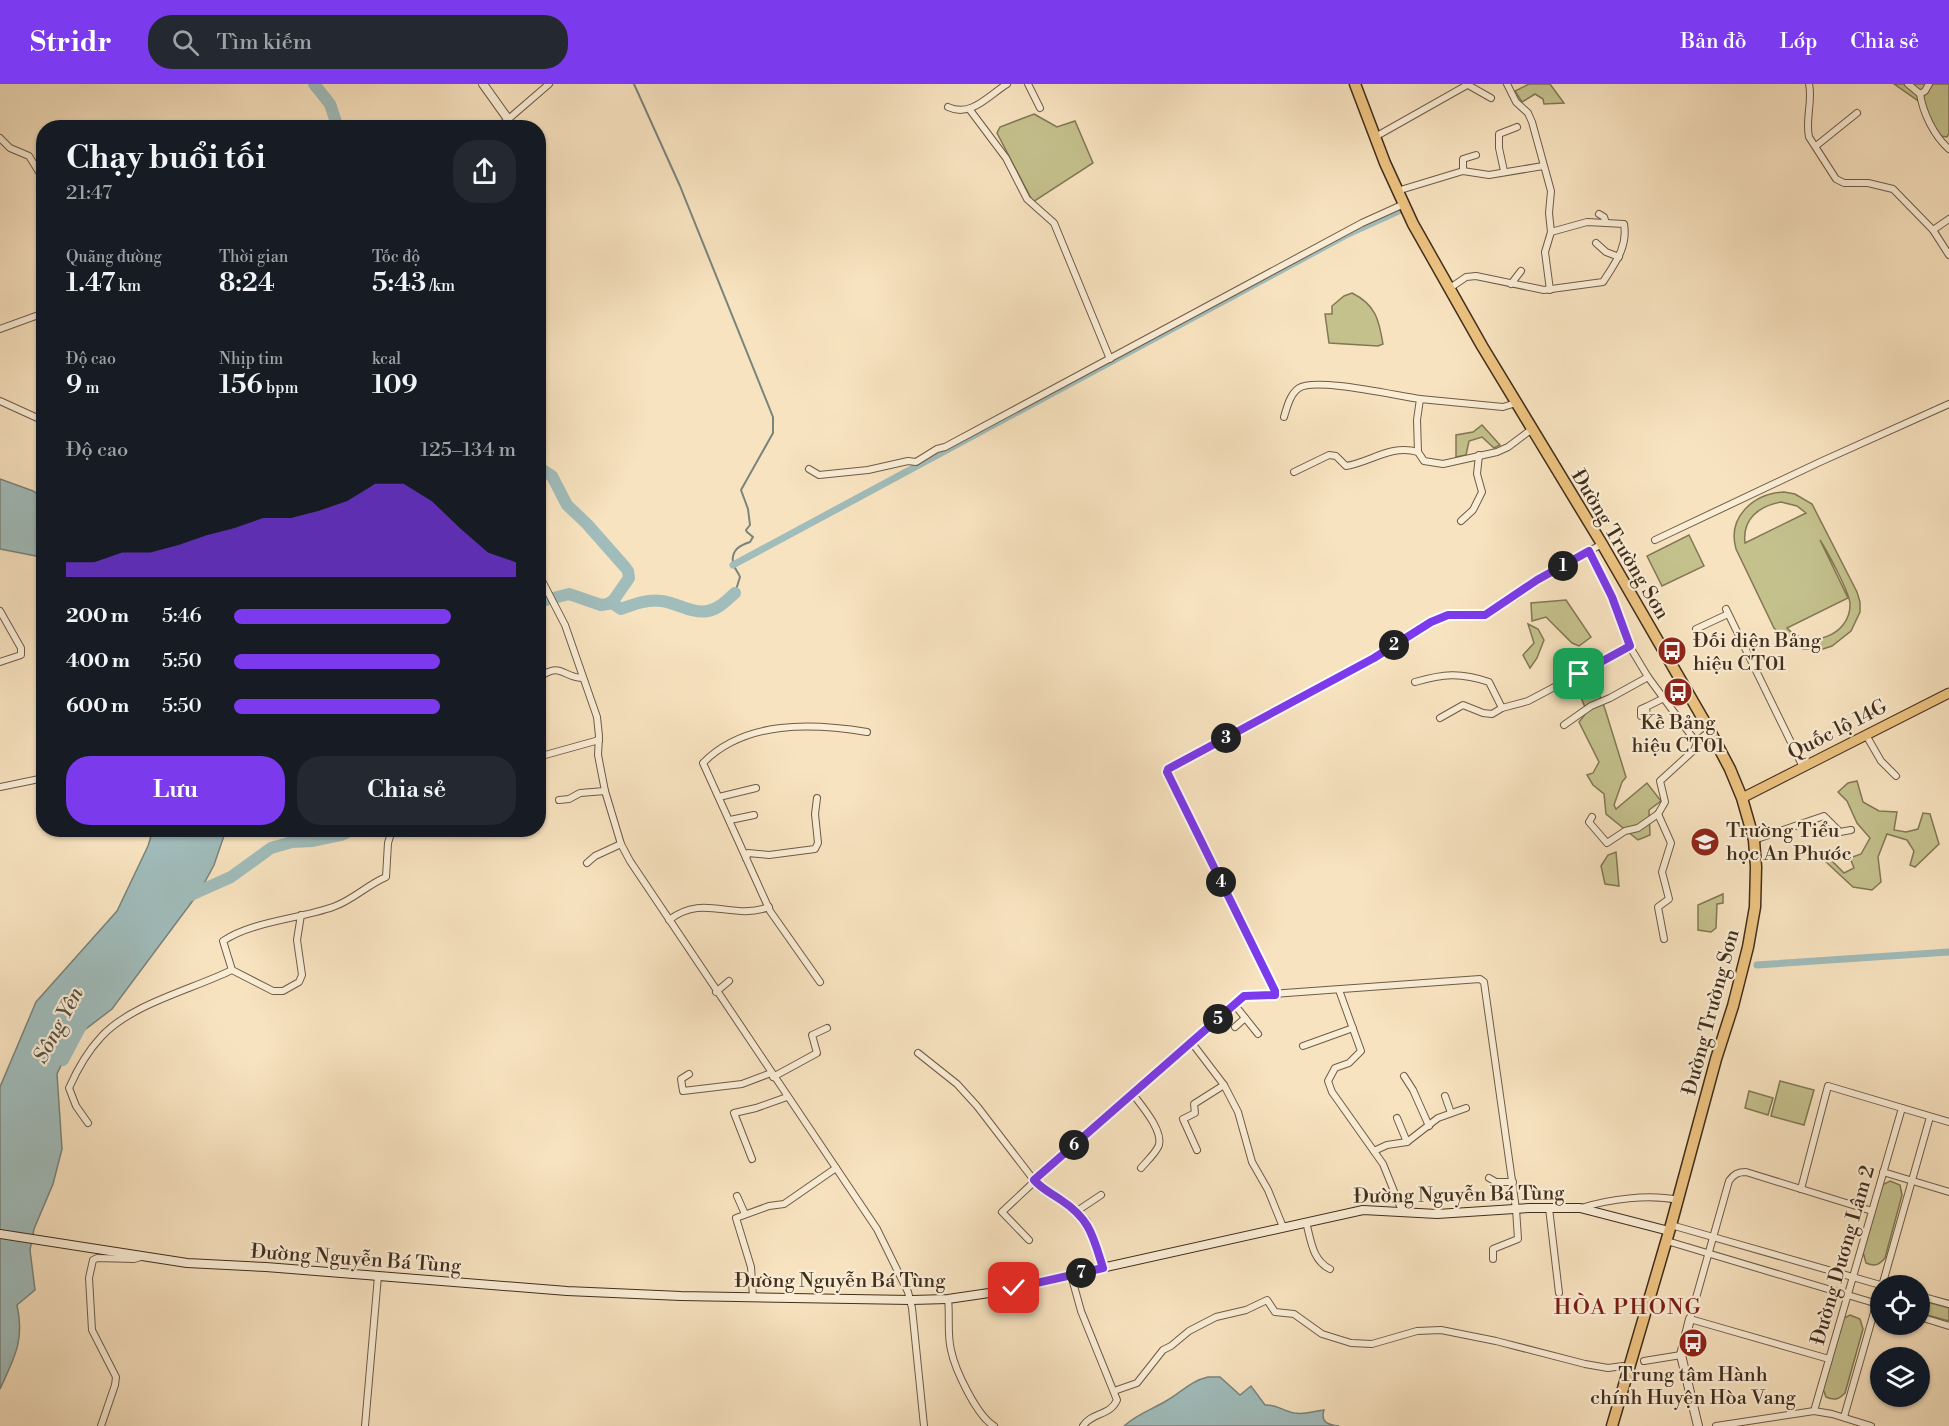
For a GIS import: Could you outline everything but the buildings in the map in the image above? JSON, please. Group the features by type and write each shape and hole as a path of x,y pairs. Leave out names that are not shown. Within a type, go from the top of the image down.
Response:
{"highway":[{"name":"Đường Trường Sơn","path":"1355,84 1397,191 1516,403 1602,544 1710,731 1730,768 1742,798 1754,840 1755,907 1748,947 1669,1232 1612,1426"}],"main road":[{"name":"Quốc lộ 14G","path":"1742,798 1949,693"},
{"name":"Đường Nguyễn Bá Tùng","path":"0,1234 187,1263 266,1267 567,1291 911,1300 948,1299 989,1293 1363,1210 1464,1213 1580,1208 1669,1232"}],"street":[{"path":"483,84 508,119 549,84"},
{"path":"948,107 956,111 970,110 1007,84"},
{"path":"1028,84 1040,108"},
{"path":"1375,137 1468,84 1491,98"},
{"path":"1507,84 1516,102 1528,113 1551,191 1549,213 1551,232 1545,252 1550,290"},
{"path":"1809,84 1811,92 1807,129 1809,137 1836,179 1844,183 1868,183 1893,189 1933,230 1949,255"},
{"path":"1908,84 1920,94 1921,103 1930,124 1949,149"},
{"path":"1920,94 1929,84"},
{"path":"970,110 1006,158 1028,199 1054,223 1110,359"},
{"path":"1816,146 1857,112"},
{"path":"1504,171 1499,148 1499,134 1517,127"},
{"path":"0,138 10,148 29,156 36,167"},
{"path":"1463,171 1463,159 1476,155"},
{"path":"1397,191 1463,171 1489,174 1524,171 1543,166"},
{"path":"809,469 819,476 868,470 908,461 916,462 1362,223 1404,204"},
{"path":"1599,214 1604,217 1606,223"},
{"path":"1933,230 1949,219"},
{"path":"1450,288 1466,277 1476,276 1550,290 1603,282 1619,257 1624,241 1624,224 1587,222 1551,232"},
{"path":"1596,243 1606,252 1619,257"},
{"path":"1510,284 1521,271"},
{"path":"0,329 36,316"},
{"path":"1284,417 1293,393 1305,385 1340,386 1420,399 1503,407 1516,403"},
{"path":"1420,399 1417,420 1418,452 1422,460 1439,464 1497,452 1508,447 1532,429"},
{"path":"0,401 36,417"},
{"path":"1655,540 1949,404"},
{"path":"1294,472 1329,454 1336,456 1347,466 1361,463 1388,451 1418,452"},
{"path":"1461,521 1472,513 1482,492 1477,474 1479,455"},
{"path":"1275,995 1167,772 1168,769 1374,658 1431,622 1448,615 1485,615 1537,580 1602,544"},
{"path":"1589,551 1612,597 1630,646 1648,677 1696,742"},
{"path":"546,590 565,625 597,717 598,755 605,791 621,844 716,992 877,1229 911,1300 924,1426"},
{"path":"0,611 21,648 21,655 0,662"},
{"path":"1696,629 1727,612 1803,767"},
{"path":"1440,718 1463,705 1486,714 1528,701 1630,646"},
{"path":"546,673 556,670 582,678"},
{"path":"1415,682 1436,676 1458,674 1474,676 1489,682 1502,708"},
{"path":"1564,725 1592,706 1610,699 1648,677"},
{"path":"1644,717 1641,710 1664,698"},
{"path":"820,981 800,956 768,907 703,763 712,753 732,741 775,728 824,726 867,732"},
{"path":"1592,818 1589,822 1607,843 1625,831 1638,828 1659,814 1665,802 1660,782 1694,750 1696,742 1710,731"},
{"path":"1866,735 1881,760 1896,776"},
{"path":"546,756 599,741"},
{"path":"0,787 36,780"},
{"path":"719,797 756,788"},
{"path":"559,800 569,799 580,793 605,791"},
{"path":"746,858 748,853 769,855 815,849 818,843 815,814 817,798"},
{"path":"1659,814 1671,843 1662,872 1669,899 1658,907 1664,939"},
{"path":"730,820 754,815"},
{"path":"1754,840 1824,816 1840,832 1851,830"},
{"path":"302,915 297,940 302,975 299,982 283,991 273,991 232,970 223,941 230,936 302,915 332,907 349,900 386,877 390,837"},
{"path":"587,863 621,844"},
{"path":"669,920 678,913 697,907 744,913 768,907"},
{"path":"88,1123 76,1106 69,1088 79,1067 100,1038 116,1023 163,998 206,983 232,970"},
{"path":"1029,1240 1002,1212 1034,1180 1244,996 1482,980 1490,1017 1514,1182 1518,1239 1493,1249 1493,1259"},
{"path":"716,992 729,981"},
{"path":"1339,990 1361,1051 1349,1063 1335,1068 1328,1081 1332,1092 1387,1172 1402,1211"},
{"path":"1234,1004 1258,1034"},
{"path":"1235,1027 1245,1018"},
{"path":"689,1074 681,1079 683,1091 742,1084 772,1075 817,1053 812,1035 827,1028"},
{"path":"1303,1046 1353,1028"},
{"path":"1192,1042 1224,1085 1240,1118 1252,1162 1268,1190 1283,1227"},
{"path":"918,1053 957,1084 977,1106 1040,1188 1077,1211 1086,1220 1103,1268"},
{"path":"1404,1076 1430,1126"},
{"path":"1197,1150 1183,1119 1195,1113 1194,1104 1224,1085"},
{"path":"1801,1189 1828,1086 1949,1122"},
{"path":"1132,1093 1156,1128 1159,1138 1156,1150 1141,1168"},
{"path":"1445,1096 1451,1113"},
{"path":"752,1159 734,1113 787,1097"},
{"path":"1374,1151 1387,1145 1407,1142 1438,1118 1466,1108"},
{"name":"Đường Dương Lâm 2","path":"1814,1411 1902,1108"},
{"path":"1885,1275 1930,1117"},
{"path":"1397,1118 1407,1142"},
{"path":"751,1297 752,1267 736,1218 770,1206 784,1204 836,1168"},
{"path":"1698,1426 1682,1355 1690,1318 1732,1176 1738,1172 1746,1172 1872,1211"},
{"path":"1883,1172 1949,1192"},
{"path":"1489,1178 1496,1182 1514,1182"},
{"path":"1077,1211 1101,1195"},
{"path":"737,1196 745,1214"},
{"path":"1580,1208 1601,1203 1641,1199 1678,1200"},
{"path":"1549,1208 1559,1293"},
{"path":"1306,1222 1316,1257 1321,1264 1330,1269"},
{"path":"1669,1232 1714,1236 1870,1282"},
{"path":"1669,1232 1709,1254 1870,1301"},
{"path":"101,1426 116,1377 92,1329 89,1278 93,1260 100,1256 134,1259 141,1257"},
{"path":"1071,1275 1082,1311 1117,1400 1108,1411 1088,1419 1083,1426"},
{"path":"365,1426 378,1276"},
{"path":"948,1299 951,1354 980,1414 994,1426"},
{"path":"1114,1391 1137,1383 1163,1350 1189,1331 1209,1320 1246,1310 1267,1299 1275,1312 1294,1314 1322,1334 1351,1343 1379,1343 1394,1336 1429,1329 1496,1341 1585,1364 1608,1368 1623,1366"},
{"path":"1930,1299 1949,1304"},
{"path":"1690,1318 1829,1359"},
{"path":"1930,1320 1949,1326"},
{"path":"1844,1417 1870,1333"},
{"path":"1644,1361 1682,1355"},
{"path":"1716,1426 1814,1411 1844,1417 1871,1426"}],"shaded area":[{"path":"1529,84 1550,84 1564,103 1544,104 1543,99 1535,94 1522,102 1515,91"},
{"path":"1894,84 1949,84 1949,133 1947,137 1940,136 1931,124 1924,105"},
{"path":"1034,114 1057,127 1075,121 1093,163 1033,202 997,133 1000,127"},
{"path":"1352,293 1366,303 1375,314 1383,344 1378,346 1329,343 1325,314 1332,314 1332,306 1344,296"},
{"path":"1482,425 1500,445 1494,448 1482,437 1469,441 1466,455 1456,457 1456,435 1473,432"},
{"path":"1784,492 1795,494 1812,504 1857,592 1860,612 1851,631 1832,646 1823,649 1803,649 1785,640 1774,628 1736,549 1734,537 1739,517 1753,502","holes":["1781,502 1797,506 1806,513 1745,543 1746,527 1754,515 1759,510","1820,540 1833,562 1846,591 1850,604 1848,615 1836,632 1816,639 1805,638 1795,635 1787,628 1848,598"]},
{"path":"1689,535 1704,566 1662,586 1647,556"},
{"path":"1566,600 1591,637 1579,646 1572,643 1546,617 1532,621 1531,603"},
{"path":"1528,624 1538,629 1544,640 1530,668 1523,655 1534,643"},
{"path":"1591,673 1626,777 1614,805 1616,809 1647,783 1661,801 1649,810 1650,835 1638,840 1606,814 1604,794 1593,785 1587,775 1593,773 1599,762 1579,722 1587,712 1575,683"},
{"path":"1857,781 1863,802 1879,811 1897,812 1894,830 1906,832 1918,829 1923,813 1930,814 1939,844 1915,867 1910,865 1914,851 1907,840 1887,834 1878,857 1881,882 1872,890 1853,887 1826,862 1829,858 1844,873 1854,868 1850,858 1861,854 1870,838 1857,823 1847,801 1838,792 1848,783"},
{"path":"1616,852 1619,886 1605,884 1601,866 1608,855"},
{"path":"1723,894 1723,903 1717,904 1716,928 1711,932 1698,930 1698,905"},
{"path":"1780,1081 1814,1090 1804,1125 1771,1116"},
{"path":"1749,1091 1773,1098 1768,1115 1745,1108"},
{"path":"1890,1181 1900,1185 1902,1195 1885,1258 1879,1264 1872,1265 1866,1263 1863,1252 1882,1185"},
{"path":"1930,1303 1949,1308 1949,1321 1930,1316"},
{"path":"1850,1315 1860,1319 1863,1329 1845,1393 1839,1398 1832,1399 1826,1397 1822,1386 1842,1319"}],"water":[{"path":"0,479 36,493 36,556 0,549"},
{"path":"151,837 224,837 214,865 200,891 112,1009 74,1038 57,1074 62,1149 53,1184 34,1229 30,1250 35,1290 17,1305 20,1329 17,1349 0,1389 0,1087 36,1002 117,911"},
{"path":"1208,1377 1220,1377 1240,1395 1251,1386 1265,1405 1299,1413 1324,1410 1324,1420 1331,1425 1339,1426 1124,1426 1191,1384"}],"waterway":[{"path":"314,84 330,104 335,120"},
{"path":"634,84 680,186 773,417 773,433 741,490 748,509 750,525 746,530 753,537 733,555 734,565 740,577 735,593"},
{"path":"733,565 1348,234 1405,208"},
{"path":"546,472 552,476 567,505 625,567 629,578 613,601 608,604 601,605 569,594 546,600"},
{"path":"611,602 621,609 646,601 662,601 702,612 723,604 735,593"},
{"path":"184,898 231,877 271,848 292,842 332,837"},
{"path":"1757,965 1949,952"},
{"name":"Sông Yên","path":"63,1060 83,1022"}],"place":[{"name":"Đối diện Bảng hiệu CT01","path":"1672,651"},
{"name":"Kề Bảng hiệu CT01","path":"1678,692"},
{"name":"Trường Tiểu học An Phước","path":"1705,842"},
{"name":"Trung tâm Hành chính Huyện Hòa Vang","path":"1693,1343"}],"district":[{"name":"HÒA PHONG","path":"1628,1306"}],"route":[{"path":"1014,1288 1103,1268 1086,1220 1062,1200 1040,1188 1034,1180 1244,996 1275,995 1167,772 1168,769 1374,658 1431,622 1448,615 1485,615 1517,596 1537,580 1589,551 1612,597 1630,646 1579,674"}]}
